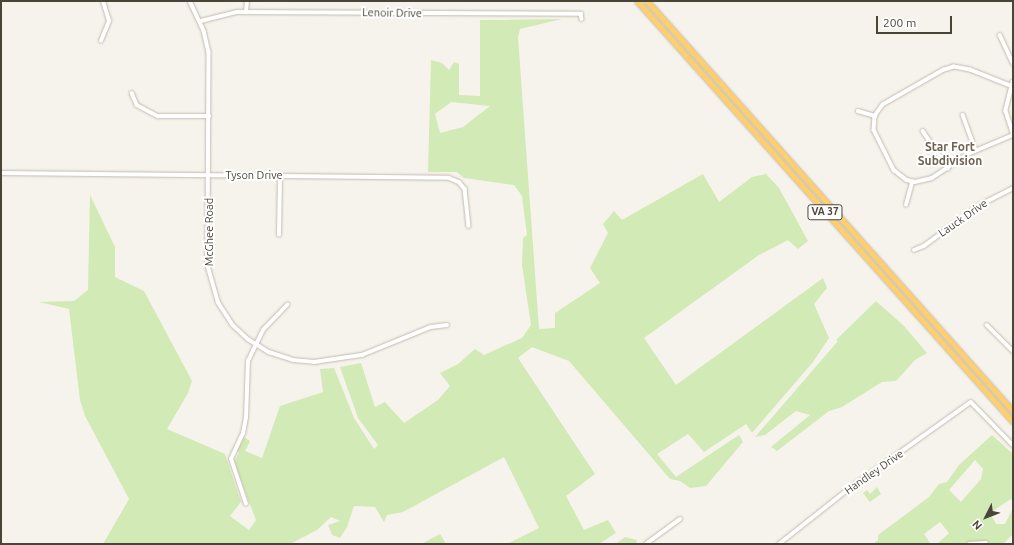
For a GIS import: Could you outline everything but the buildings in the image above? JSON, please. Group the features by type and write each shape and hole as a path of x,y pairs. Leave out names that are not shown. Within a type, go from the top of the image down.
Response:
{"highway":[{"name":"VA 37","path":"637,1 1013,422"},
{"name":"VA 37","path":"647,1 1013,411"}],"street":[{"path":"101,41 109,21 102,1"},
{"name":"McGhee Road","path":"190,1 200,21 209,52 208,266 212,286 228,319 254,344 270,352 293,360 333,360 362,354 431,327 448,325"},
{"path":"246,1 246,12"},
{"name":"Lenoir Drive","path":"200,21 223,14 246,12 580,14 582,19"},
{"path":"1000,34 1013,63"},
{"path":"949,68 970,70 1012,85 1006,111 1013,134 976,150 927,180 912,182 898,174 890,165 875,135 876,116 887,102 949,68"},
{"path":"132,93 137,105 158,116 209,116"},
{"path":"858,111 876,116"},
{"path":"963,115 976,150"},
{"path":"923,132 948,168"},
{"name":"Tyson Drive","path":"1,173 208,176 280,175 453,179 461,183 466,192 469,226"},
{"path":"279,236 280,175"},
{"path":"906,205 912,182"},
{"name":"Lauck Drive","path":"914,250 924,246 980,205 1013,188"},
{"path":"246,504 231,459 245,422 246,372 254,344 267,324 287,305"},
{"path":"987,325 1013,351"},
{"name":"Handley Drive","path":"779,544 846,491 971,402 1013,445"},
{"path":"646,544 680,519"},
{"path":"969,544 986,543"}],"green space":[{"path":"562,19 520,29 518,37 539,329 555,328 555,313 600,283 590,268 608,233 603,224 614,211 622,220 703,174 719,202 752,177 766,174 779,188 808,241 798,249 788,240 759,255 644,338 676,385 823,278 827,288 814,304 829,338 813,362 752,433 746,424 704,452 688,434 657,454 676,477 739,435 743,442 706,486 690,488 680,481 670,479 569,361 532,347 518,358 595,474 566,496 584,530 608,520 616,533 599,544 507,544 539,528 504,457 403,512 387,515 384,522 375,507 354,506 347,527 340,538 332,535 328,525 340,521 331,517 317,530 290,544 103,544 129,499 85,416 80,400 69,309 39,302 74,301 88,290 90,195 115,247 115,277 144,291 192,381 188,393 167,429 225,454 241,502 230,516 249,530 256,520 234,462 239,453 236,449 244,437 250,441 245,451 262,458 280,406 323,392 320,369 334,368 354,418 374,449 378,445 358,418 340,367 361,363 375,407 385,402 404,423 438,400 450,386 440,373 458,364 475,349 484,355 522,338 531,325 522,265 523,238 527,235 522,196 514,185 464,178 457,172 428,172 431,60 442,63 449,70 454,62 459,64 459,95 480,96 480,20","holes":["451,102 490,106 463,127 440,133 435,114"]},
{"path":"876,301 904,326 927,353 915,360 896,381 882,382 842,407 829,411 777,451 771,447 810,415 796,411 765,435 755,437 838,341 836,340"},
{"path":"992,435 1013,454 1013,501 1011,499 990,513 996,524 1005,524 1013,508 1013,534 1003,544 937,544 949,533 940,522 924,534 931,544 873,544 878,540 878,535 929,497 939,484 947,482 959,465","holes":["975,460 983,469 981,479 961,502 949,490"]},
{"path":"877,487 881,494 870,502 863,493 867,490 870,494"},
{"path":"440,534 446,544 421,544"},
{"path":"625,537 637,540 636,544 615,544"}],"district":[{"name":"Star Fort Subdivision","path":"950,154"}]}
